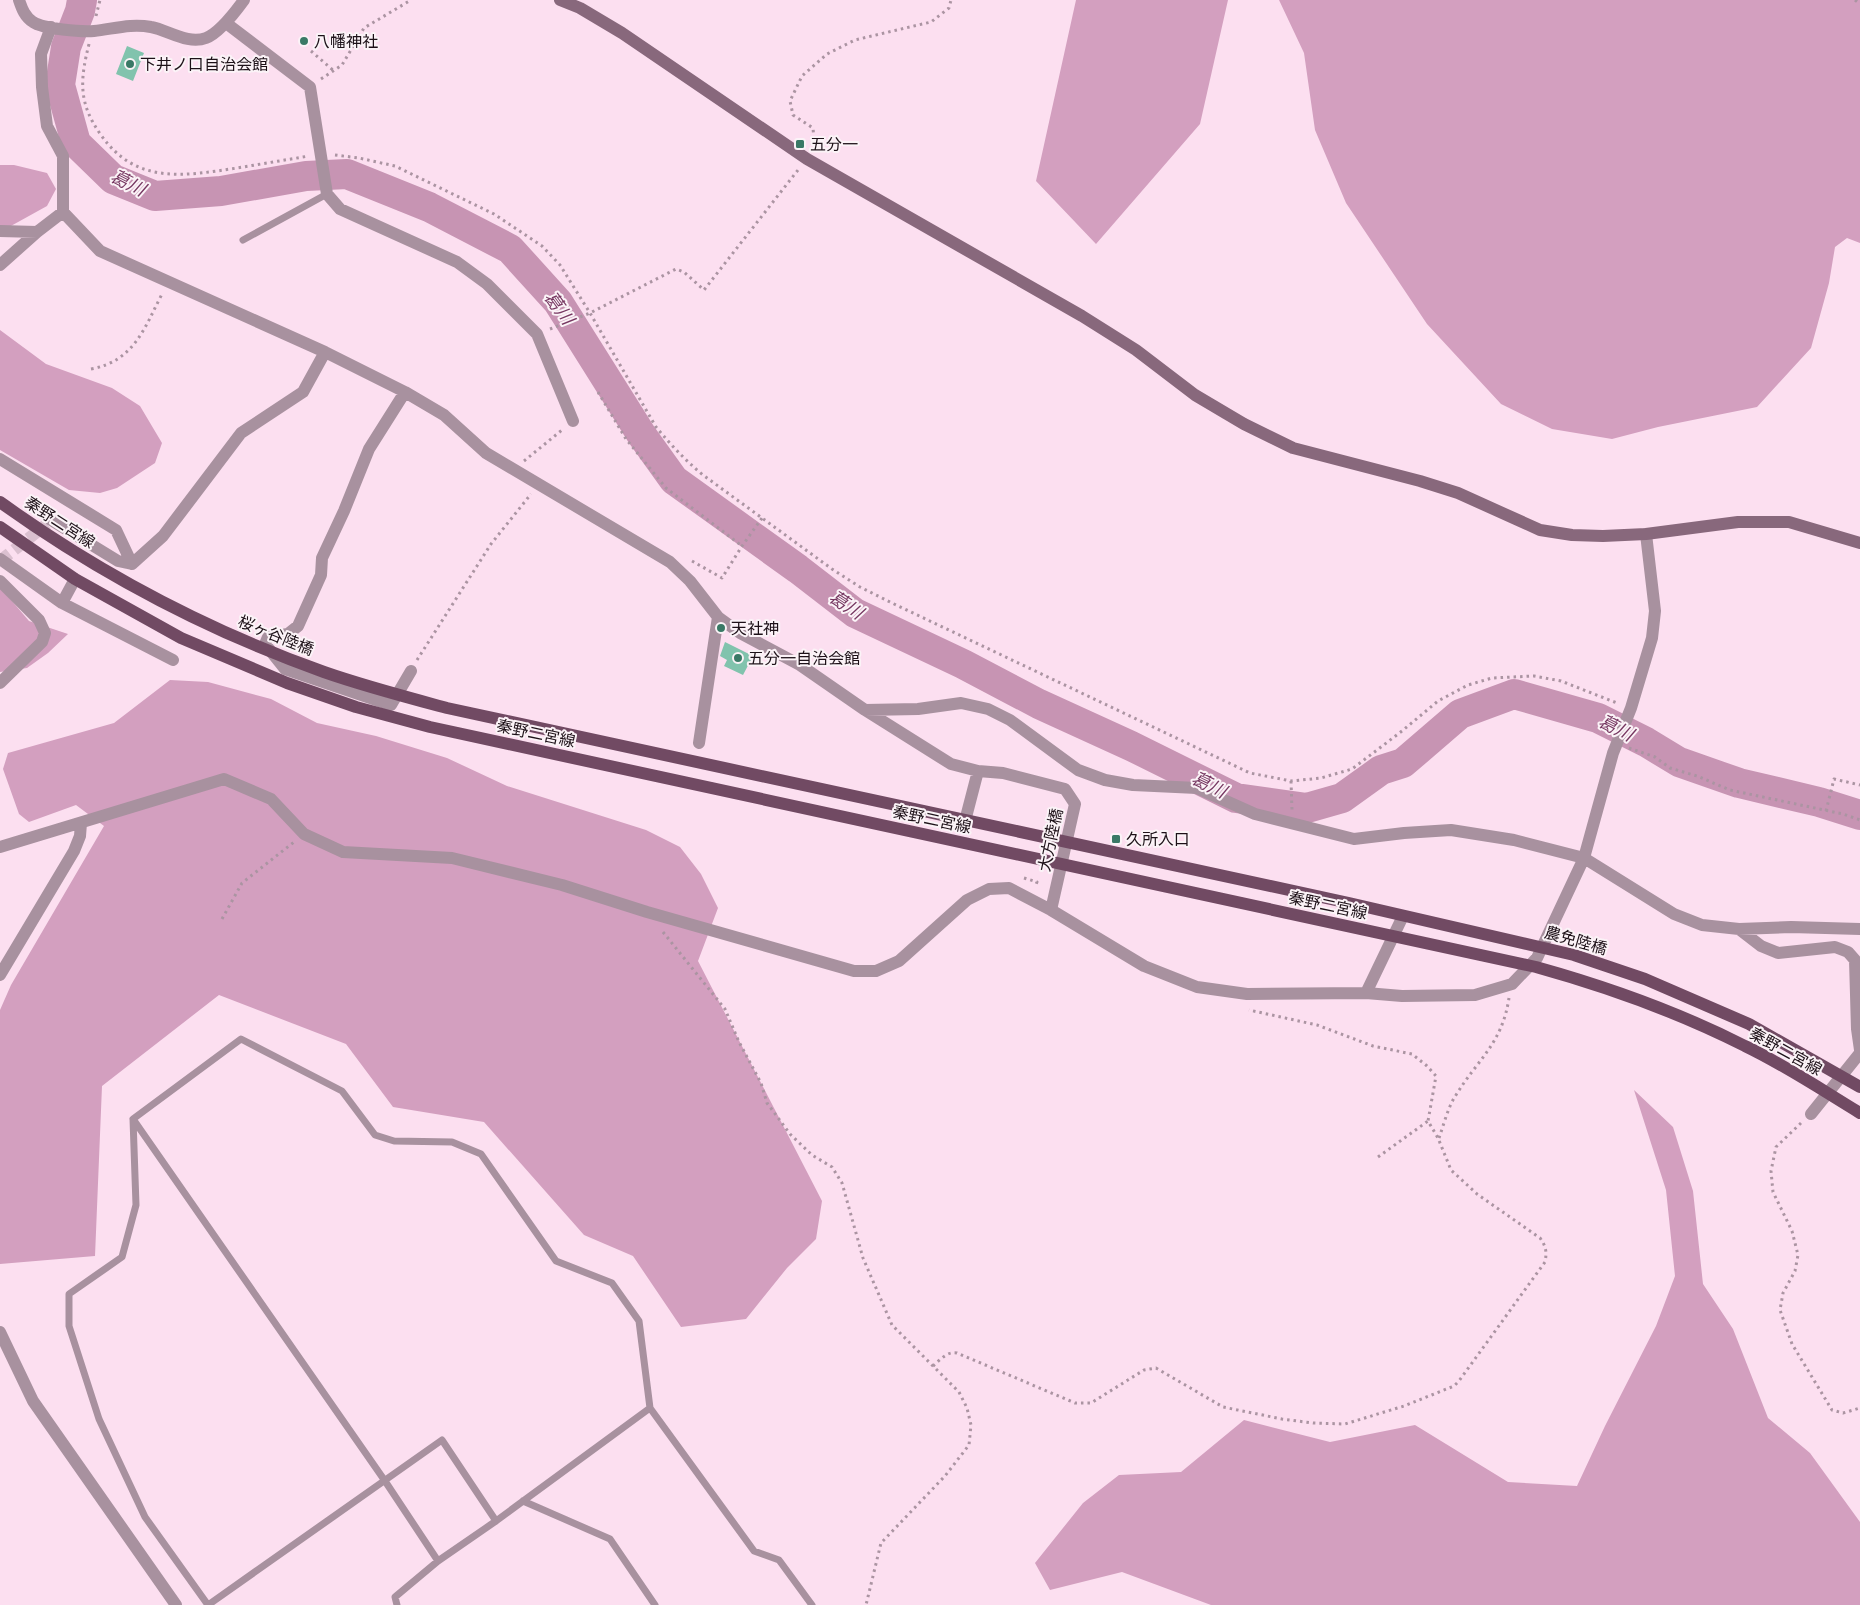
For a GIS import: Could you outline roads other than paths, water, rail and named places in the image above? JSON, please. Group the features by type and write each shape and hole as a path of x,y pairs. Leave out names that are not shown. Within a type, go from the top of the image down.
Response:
{"main road":[{"name":"秦野二宮線","path":"0,502 32,525 102,568"},
{"path":"0,527 75,579"},
{"name":"桜ヶ谷陸橋","path":"102,568 177,609 266,650 373,687 447,708"},
{"name":"秦野二宮線","path":"75,579 180,638 287,684 356,707 430,727 1536,967 1624,994 1693,1022 1785,1067 1860,1113"},
{"name":"秦野二宮線","path":"447,708 1434,923"},
{"name":"農免陸橋","path":"1434,923 1574,955 1646,979 1704,1003"},
{"name":"秦野二宮線","path":"1704,1003 1749,1024 1860,1088"}],"street":[{"path":"19,0 23,12 34,23 51,27 92,31 133,25 151,27 190,39 207,38 226,23 244,0"},
{"path":"560,0 580,8 622,33 807,159 1082,316 1136,350 1195,395 1244,424 1292,448 1420,480 1458,493 1540,530 1587,535 1646,534 1738,522 1789,522 1860,543"},
{"path":"226,23 310,86 327,190 340,209 457,262 487,284 537,334 573,421"},
{"path":"0,265 63,212 63,156 47,126 42,87 42,54 51,27"},
{"name":"大方陸橋","path":"63,212 100,251 325,352 404,392 444,415 486,453 670,562 690,581 718,617 740,633 800,665 865,710 951,764 1065,789 1074,804 1051,907"},
{"path":"0,231 37,232"},
{"path":"132,564 163,536 241,433 303,392 325,352"},
{"path":"404,392 369,449 344,511 322,558 321,574 298,626 288,634 268,637 265,644 285,669 391,705 411,671"},
{"path":"0,459 116,530 132,564"},
{"path":"51,520 118,561 132,564"},
{"path":"0,847 224,779 271,799 304,834 343,852 452,858 562,885 647,912 854,971 876,971 899,961 967,900 989,889 1009,888 1051,907 1144,966 1197,987 1247,994 1366,993 1402,996 1475,995 1512,984 1537,958 1584,858 1618,741 1630,710 1652,638 1655,610 1646,534"},
{"path":"0,559 62,604 174,660"},
{"path":"62,604 75,579"},
{"path":"0,580 39,620 45,633 42,642 0,683"},
{"path":"699,743 718,617"},
{"path":"865,710 918,709 961,703 988,709 1010,720 1078,770 1105,780 1133,784 1197,788 1255,814 1354,839 1451,830 1514,840 1584,858 1674,914 1702,925 1739,929 1791,927 1860,929"},
{"path":"965,820 978,771"},
{"path":"0,975 74,851 80,836 81,823"},
{"path":"1366,993 1403,916"},
{"path":"1739,929 1761,946 1778,953 1836,947 1848,952 1855,960 1857,1029 1860,1052 1811,1114"},
{"path":"0,1332 33,1401 176,1605"}],"lane":[{"path":"243,240 327,190"},
{"path":"132,1119 241,1039 342,1091 376,1135 394,1141 452,1142 480,1154 556,1261 612,1283 639,1321 650,1408 754,1551 779,1560 812,1605"},
{"path":"132,1119 438,1560"},
{"path":"132,1119 136,1205 122,1257 69,1294 69,1326 99,1419 145,1517 208,1605 442,1440 496,1521"},
{"path":"397,1605 395,1596 438,1560 496,1521 650,1408"},
{"path":"523,1501 610,1539 655,1605"}],"waterway":[{"name":"葛川","path":"82,0 80,11 66,47 60,85 76,143 113,179 155,196 221,191 306,176 347,174 429,207 510,249 558,302 641,434 674,480 798,569 855,613 1236,798 1307,808 1342,798 1381,770 1403,763 1460,714 1514,694 1598,718 1646,742 1679,762 1739,783 1819,802 1860,815"}],"tunnel":[{"path":"0,561 47,524"}],"place":[{"name":"八幡神社","path":"304,41"},
{"name":"下井ノ口自治会館","path":"130,64"},
{"name":"五分一","path":"800,144"},
{"name":"天社神","path":"721,628"},
{"name":"五分一自治会館","path":"738,658"},
{"name":"久所入口","path":"1116,839"}]}
